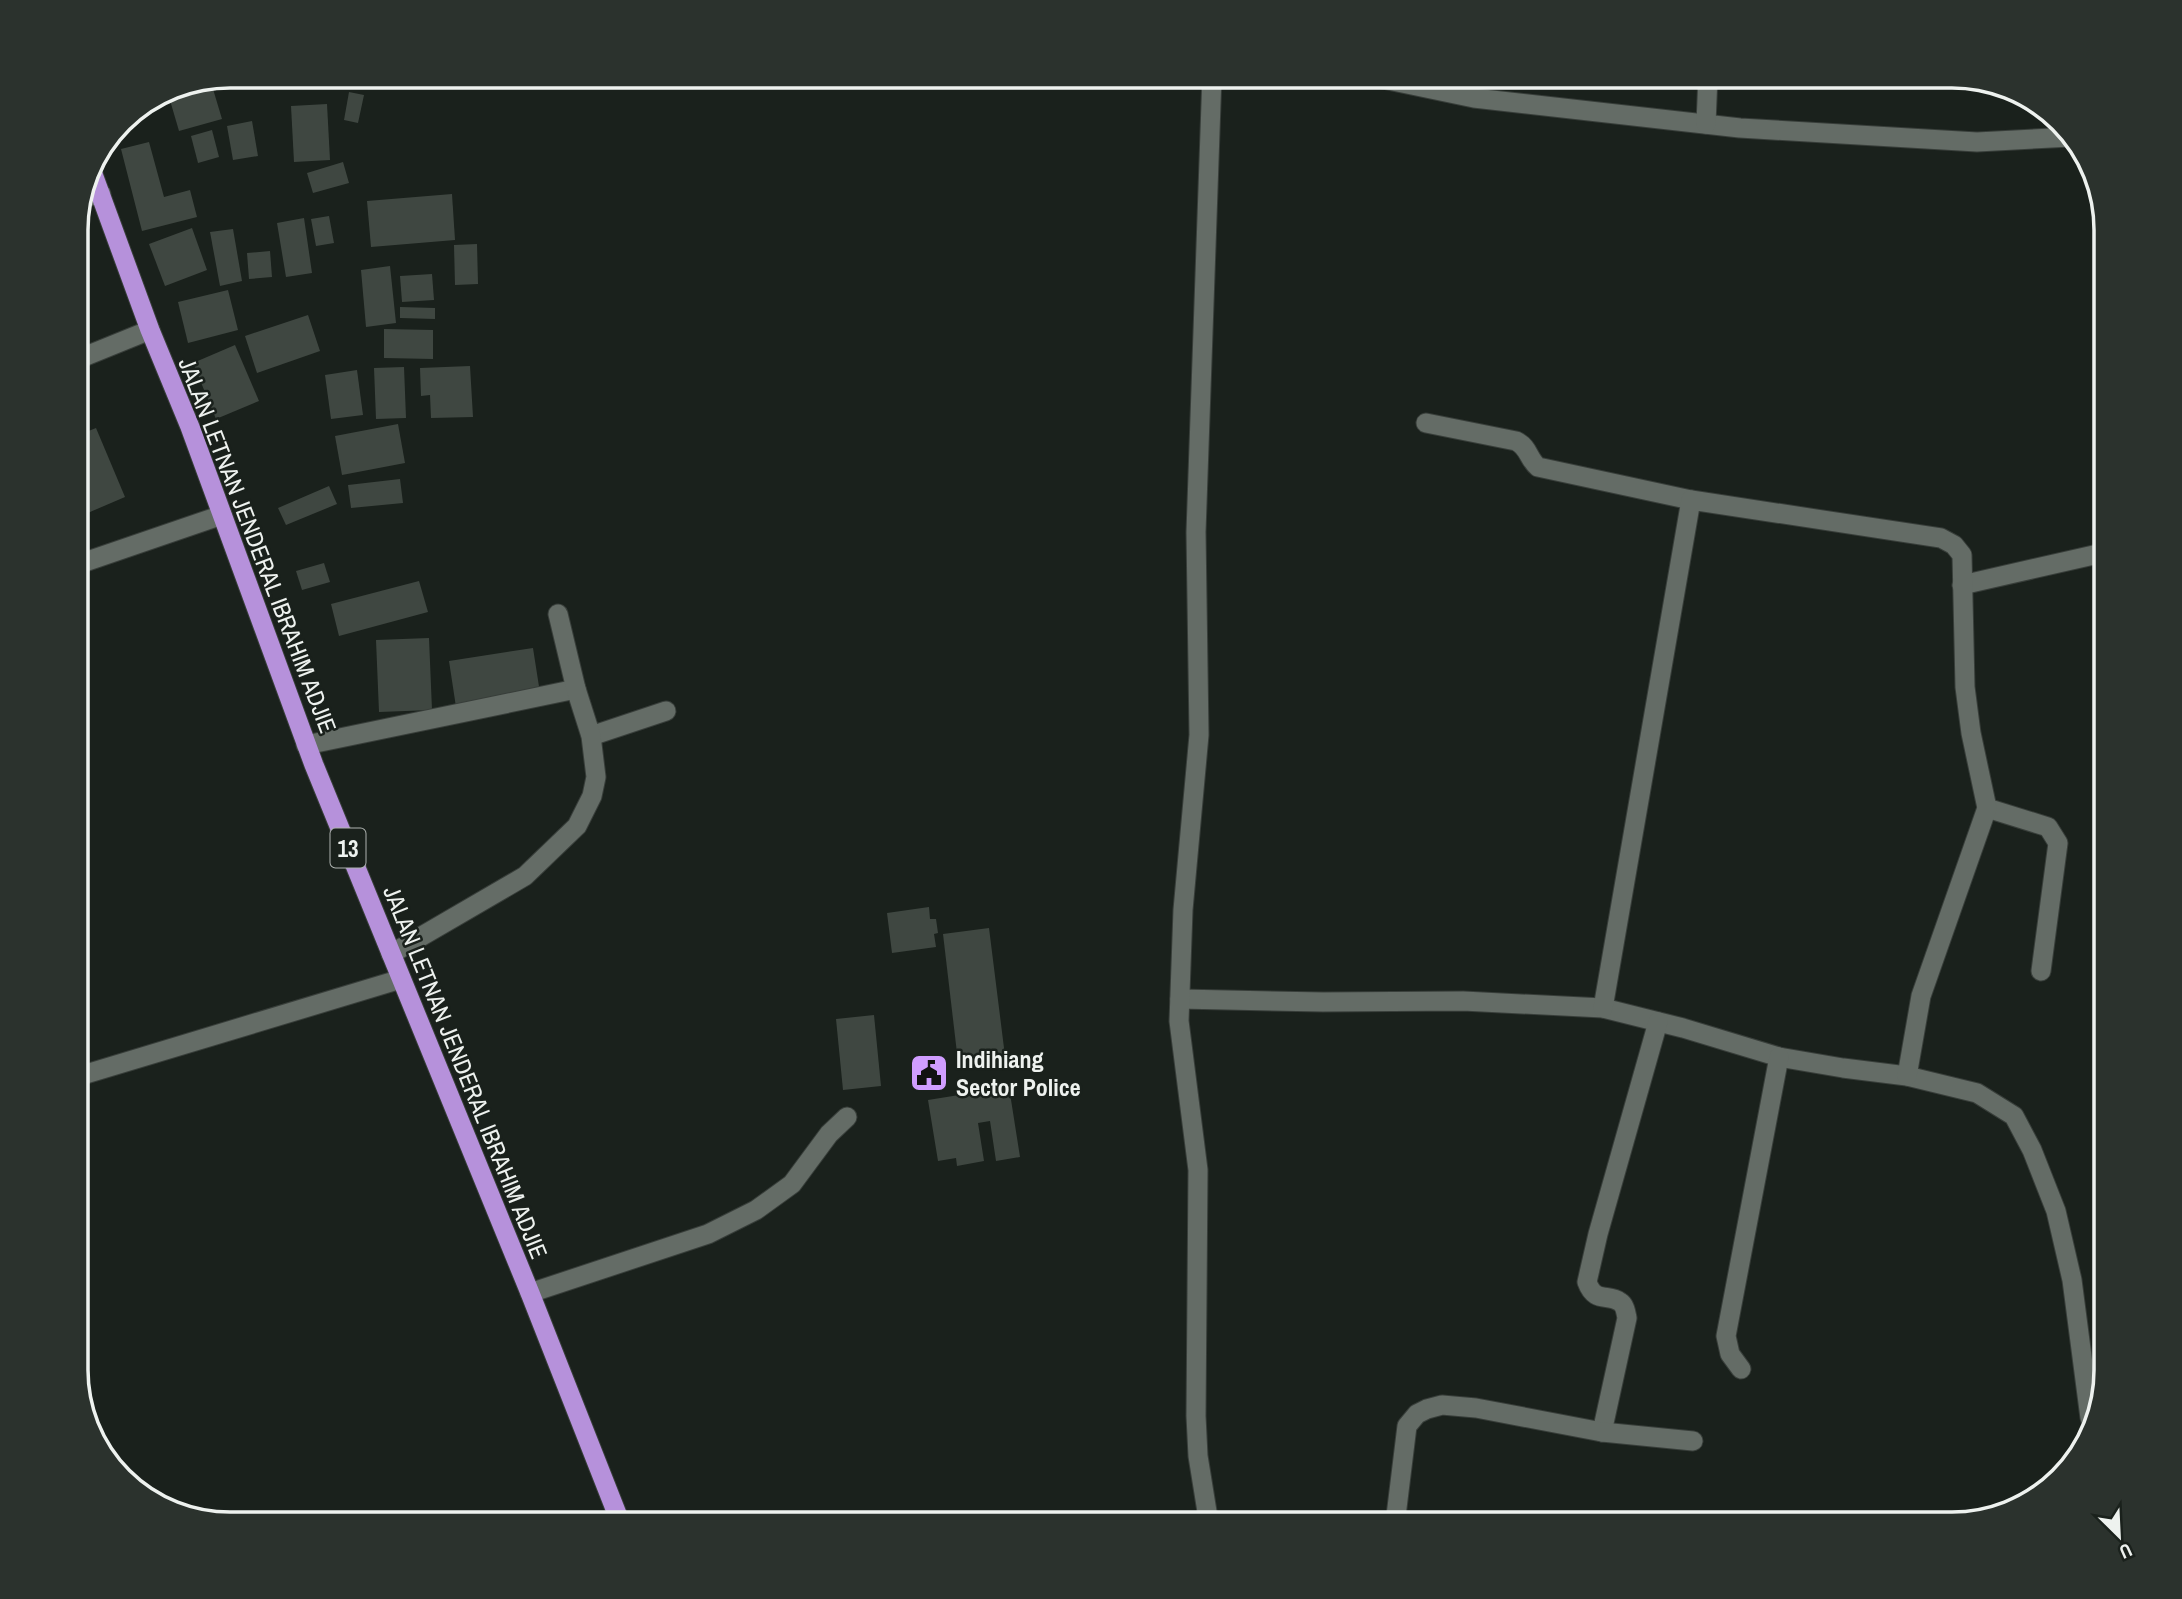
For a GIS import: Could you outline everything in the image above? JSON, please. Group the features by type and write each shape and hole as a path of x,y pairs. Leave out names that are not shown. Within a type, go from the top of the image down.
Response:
{"highway":[{"name":"JALAN LETNAN JENDERAL IBRAHIM ADJIE","path":"91,197 190,427 306,745 530,1293 616,1512"}],"street":[{"path":"1207,1512 1198,1456 1196,1416 1198,1170 1179,1021 1183,910 1199,735 1196,532 1212,88"},
{"path":"1429,88 1474,97 1740,128 1977,142 2060,138"},
{"path":"1706,124 1707,88"},
{"path":"88,355 150,330"},
{"path":"1426,423 1516,441 1523,444 1538,467 1691,500 1941,538 1954,545 1962,555 1965,687 1971,733 1987,808 1921,996 1907,1076"},
{"path":"1603,1008 1691,500"},
{"path":"88,561 222,515"},
{"path":"1962,585 2094,555"},
{"path":"391,954 525,876 577,826 592,796 596,776 591,736 576,689 558,614"},
{"path":"306,745 576,689"},
{"path":"591,736 666,711"},
{"path":"1987,808 2048,827 2058,844 2041,971"},
{"path":"88,1073 401,979"},
{"path":"1180,999 1463,1001 1603,1008 1779,1057 1907,1076 1977,1093 2014,1116 2056,1211 2070,1269 2089,1409"},
{"path":"1602,1432 1627,1318 1620,1301 1595,1295 1587,1282 1658,1022"},
{"path":"1741,1369 1730,1354 1726,1336 1779,1057"},
{"path":"530,1293 708,1234 756,1210 792,1184 829,1134 847,1117"},
{"path":"1396,1512 1406,1426 1417,1414 1442,1405 1476,1408 1602,1432 1693,1441"}],"building":[{"path":"213,89 222,119 179,131 170,101 193,92"},
{"path":"349,92 364,95 358,123 344,120"},
{"path":"327,104 330,160 294,162 291,106"},
{"path":"252,121 258,156 233,160 227,126"},
{"path":"212,130 219,157 198,163 191,136"},
{"path":"149,142 164,197 190,190 197,217 142,231 121,149"},
{"path":"343,162 349,183 313,193 307,173"},
{"path":"452,194 455,240 371,247 367,201"},
{"path":"329,216 334,243 316,246 311,219"},
{"path":"304,218 312,273 286,277 277,223"},
{"path":"192,228 207,270 165,286 149,244"},
{"path":"233,229 242,281 220,286 210,232"},
{"path":"477,244 478,284 455,285 454,245"},
{"path":"270,251 272,277 249,279 247,253"},
{"path":"390,266 396,323 366,327 361,270"},
{"path":"432,274 434,300 402,302 400,276"},
{"path":"228,290 238,330 188,343 178,302"},
{"path":"400,307 435,308 435,319 400,318"},
{"path":"308,315 320,351 257,373 245,336"},
{"path":"384,329 433,330 433,359 384,358"},
{"path":"235,345 259,401 216,419 193,363"},
{"path":"470,366 473,417 431,418 430,395 421,396 420,368"},
{"path":"404,367 406,418 376,419 374,368"},
{"path":"357,370 363,415 331,419 325,375"},
{"path":"398,424 405,463 342,475 335,436"},
{"path":"96,428 125,497 88,513 88,431"},
{"path":"400,479 403,503 351,508 348,485"},
{"path":"329,486 337,504 286,525 278,508"},
{"path":"324,563 330,582 302,590 296,571"},
{"path":"419,581 428,612 339,636 331,604"},
{"path":"429,638 432,710 379,712 376,640"},
{"path":"533,648 540,693 456,707 449,661"},
{"path":"929,907 930,919 936,919 936,947 892,953 887,913"},
{"path":"989,928 1006,1064 959,1070 943,934"},
{"path":"874,1015 881,1086 843,1090 836,1019"},
{"path":"1009,1087 1020,1157 996,1161 990,1121 978,1123 984,1161 957,1166 956,1158 938,1161 928,1100"}],"place":[{"name":"Indihiang Sector Police","path":"929,1073"}]}
